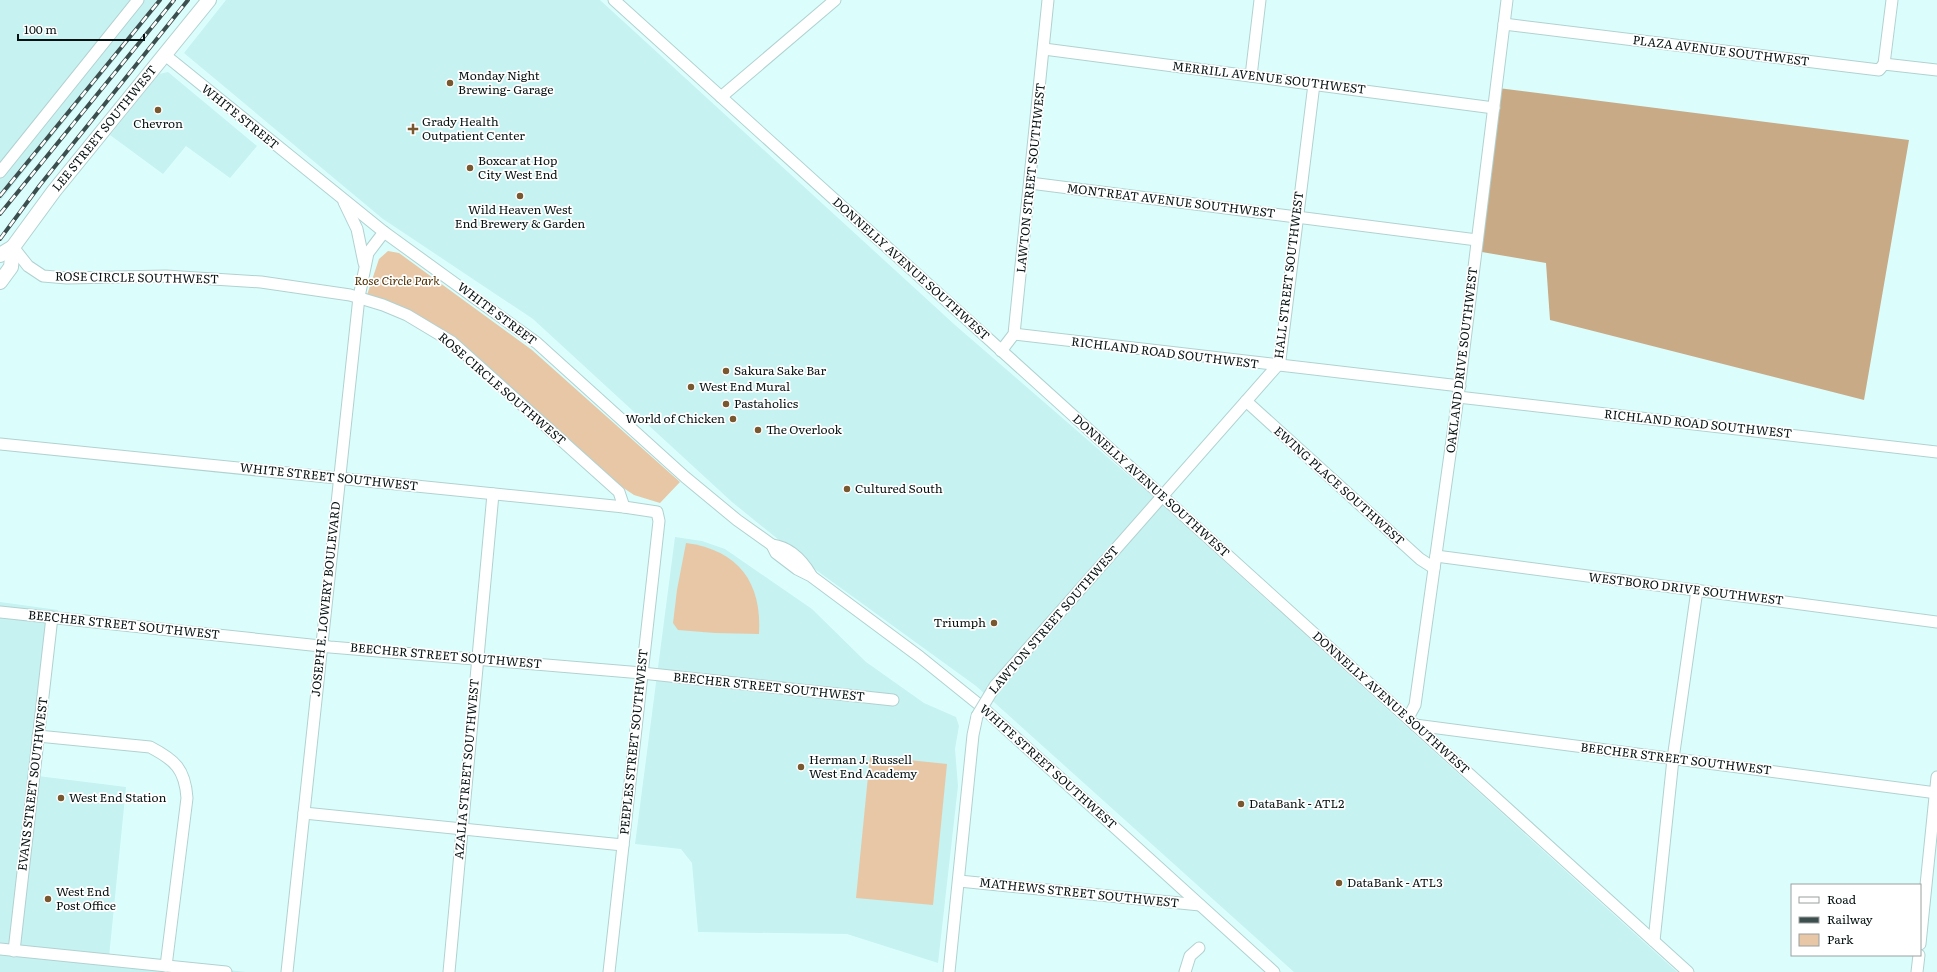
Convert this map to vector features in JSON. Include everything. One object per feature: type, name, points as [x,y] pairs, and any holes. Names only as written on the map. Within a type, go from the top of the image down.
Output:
[{"type":"main road","name":"LEE STREET SOUTHWEST","points":[[0,255],[13,247],[54,191],[209,0]]},
{"type":"main road","points":[[0,282],[11,266],[13,247]]},
{"type":"street","points":[[0,172],[138,0]]},
{"type":"street","name":"DONNELLY AVENUE SOUTHWEST","points":[[614,0],[1688,972]]},
{"type":"street","points":[[721,97],[835,0]]},
{"type":"street","name":"LAWTON STREET SOUTHWEST","points":[[1014,334],[1048,0]]},
{"type":"street","points":[[1251,76],[1260,0]]},
{"type":"street","name":"OAKLAND DRIVE SOUTHWEST","points":[[1412,722],[1459,392],[1506,0]]},
{"type":"street","points":[[1884,64],[1892,0]]},
{"type":"street","name":"PLAZA AVENUE SOUTHWEST","points":[[1504,24],[1879,70],[1884,64],[1937,70]]},
{"type":"street","name":"MERRILL AVENUE SOUTHWEST","points":[[1044,49],[1494,108]]},
{"type":"street","name":"WHITE STREET","points":[[165,55],[384,232],[537,343],[685,477],[725,510]]},
{"type":"street","name":"HALL STREET SOUTHWEST","points":[[1162,496],[1277,366],[1280,360],[1314,84]]},
{"type":"street","name":"MONTREAT AVENUE SOUTHWEST","points":[[1030,183],[1478,240]]},
{"type":"street","points":[[341,198],[357,229],[365,266]]},
{"type":"street","name":"JOSEPH E. LOWERY BOULEVARD","points":[[287,972],[359,297],[368,253],[384,232]]},
{"type":"street","name":"ROSE CIRCLE SOUTHWEST","points":[[13,247],[28,266],[43,276],[67,278],[166,276],[261,282],[359,297],[407,315],[452,342],[619,492],[624,507]]},
{"type":"street","points":[[1001,351],[1014,334]]},
{"type":"street","name":"RICHLAND ROAD SOUTHWEST","points":[[1014,334],[1277,366],[1459,392],[1937,452]]},
{"type":"street","name":"EWING PLACE SOUTHWEST","points":[[1246,401],[1414,554],[1434,568]]},
{"type":"street","name":"WHITE STREET SOUTHWEST","points":[[0,444],[624,507],[657,512]]},
{"type":"street","name":"AZALIA STREET SOUTHWEST","points":[[449,972],[493,494]]},
{"type":"street","name":"LAWTON STREET SOUTHWEST","points":[[949,972],[972,735],[977,716],[995,686],[1162,496]]},
{"type":"street","name":"WHITE STREET SOUTHWEST","points":[[725,510],[772,545],[782,546],[803,562],[811,576],[920,657],[982,707],[1274,972]]},
{"type":"street","name":"PEEPLES STREET SOUTHWEST","points":[[609,972],[659,521],[657,512]]},
{"type":"street","name":"WESTBORO DRIVE SOUTHWEST","points":[[1436,556],[1937,622]]},
{"type":"street","points":[[1654,941],[1673,759],[1696,590]]},
{"type":"street","name":"BEECHER STREET SOUTHWEST","points":[[0,612],[322,646],[642,673],[893,700]]},
{"type":"street","name":"EVANS STREET SOUTHWEST","points":[[14,951],[52,617]]},
{"type":"street","name":"BEECHER STREET SOUTHWEST","points":[[1412,722],[1673,759],[1936,793]]},
{"type":"street","points":[[38,736],[150,747],[167,756],[180,771],[186,784],[187,798],[166,966]]},
{"type":"street","points":[[1921,935],[1937,777]]},
{"type":"street","points":[[304,813],[623,845]]},
{"type":"street","name":"MATHEWS STREET SOUTHWEST","points":[[958,881],[1200,905]]},
{"type":"street","points":[[1185,972],[1190,956],[1199,948]]},
{"type":"street","points":[[0,949],[226,972]]},
{"type":"street","points":[[1917,972],[1919,956]]},
{"type":"shaded area","points":[[0,0],[163,0],[0,201]]},
{"type":"shaded area","points":[[226,0],[600,0],[955,325],[1150,494],[1677,972],[1294,972],[976,686],[816,570],[732,502],[533,319],[383,219],[184,53]]},
{"type":"shaded area","points":[[168,72],[257,146],[230,178],[186,146],[163,174],[110,135],[159,74]]},
{"type":"shaded area","points":[[1498,88],[1909,140],[1864,400],[1550,320],[1546,263],[1476,251]]},
{"type":"shaded area","name":"Herman J. Russell West End Academy","points":[[675,537],[702,541],[725,549],[812,609],[866,662],[924,703],[956,717],[959,726],[955,749],[958,786],[938,963],[847,934],[698,932],[692,863],[681,849],[635,844]]},
{"type":"shaded area","points":[[0,602],[58,610],[38,776],[126,787],[109,957],[246,972],[0,972]]},
{"type":"green space","name":"Rose Circle Park","points":[[388,251],[399,253],[532,350],[680,482],[660,503],[634,495],[622,487],[466,347],[440,328],[413,313],[367,295],[379,259]]},
{"type":"green space","points":[[686,543],[704,547],[720,553],[733,561],[744,572],[756,599],[759,616],[759,634],[678,630],[673,623],[677,590]]},
{"type":"green space","points":[[870,756],[947,764],[933,905],[856,898]]},
{"type":"railway","points":[[0,196],[160,0]]},
{"type":"railway","points":[[0,214],[174,0]]},
{"type":"railway","points":[[0,239],[40,185],[188,0]]},
{"type":"place","name":"Monday Night Brewing- Garage","points":[[450,83]]},
{"type":"place","name":"Chevron","points":[[158,110]]},
{"type":"place","name":"Grady Health Outpatient Center","points":[[413,129]]},
{"type":"place","name":"Boxcar at Hop City West End","points":[[470,168]]},
{"type":"place","name":"Wild Heaven West End Brewery & Garden","points":[[520,196]]},
{"type":"place","name":"Sakura Sake Bar","points":[[726,371]]},
{"type":"place","name":"West End Mural","points":[[691,387]]},
{"type":"place","name":"Pastaholics","points":[[726,404]]},
{"type":"place","name":"World of Chicken","points":[[733,419]]},
{"type":"place","name":"The Overlook","points":[[758,430]]},
{"type":"place","name":"Cultured South","points":[[847,489]]},
{"type":"place","name":"Triumph","points":[[994,623]]},
{"type":"place","name":"Herman J. Russell West End Academy","points":[[801,767]]},
{"type":"place","name":"West End Station","points":[[61,798]]},
{"type":"place","name":"DataBank - ATL2","points":[[1241,804]]},
{"type":"place","name":"DataBank - ATL3","points":[[1339,883]]},
{"type":"place","name":"West End Post Office","points":[[48,899]]}]
